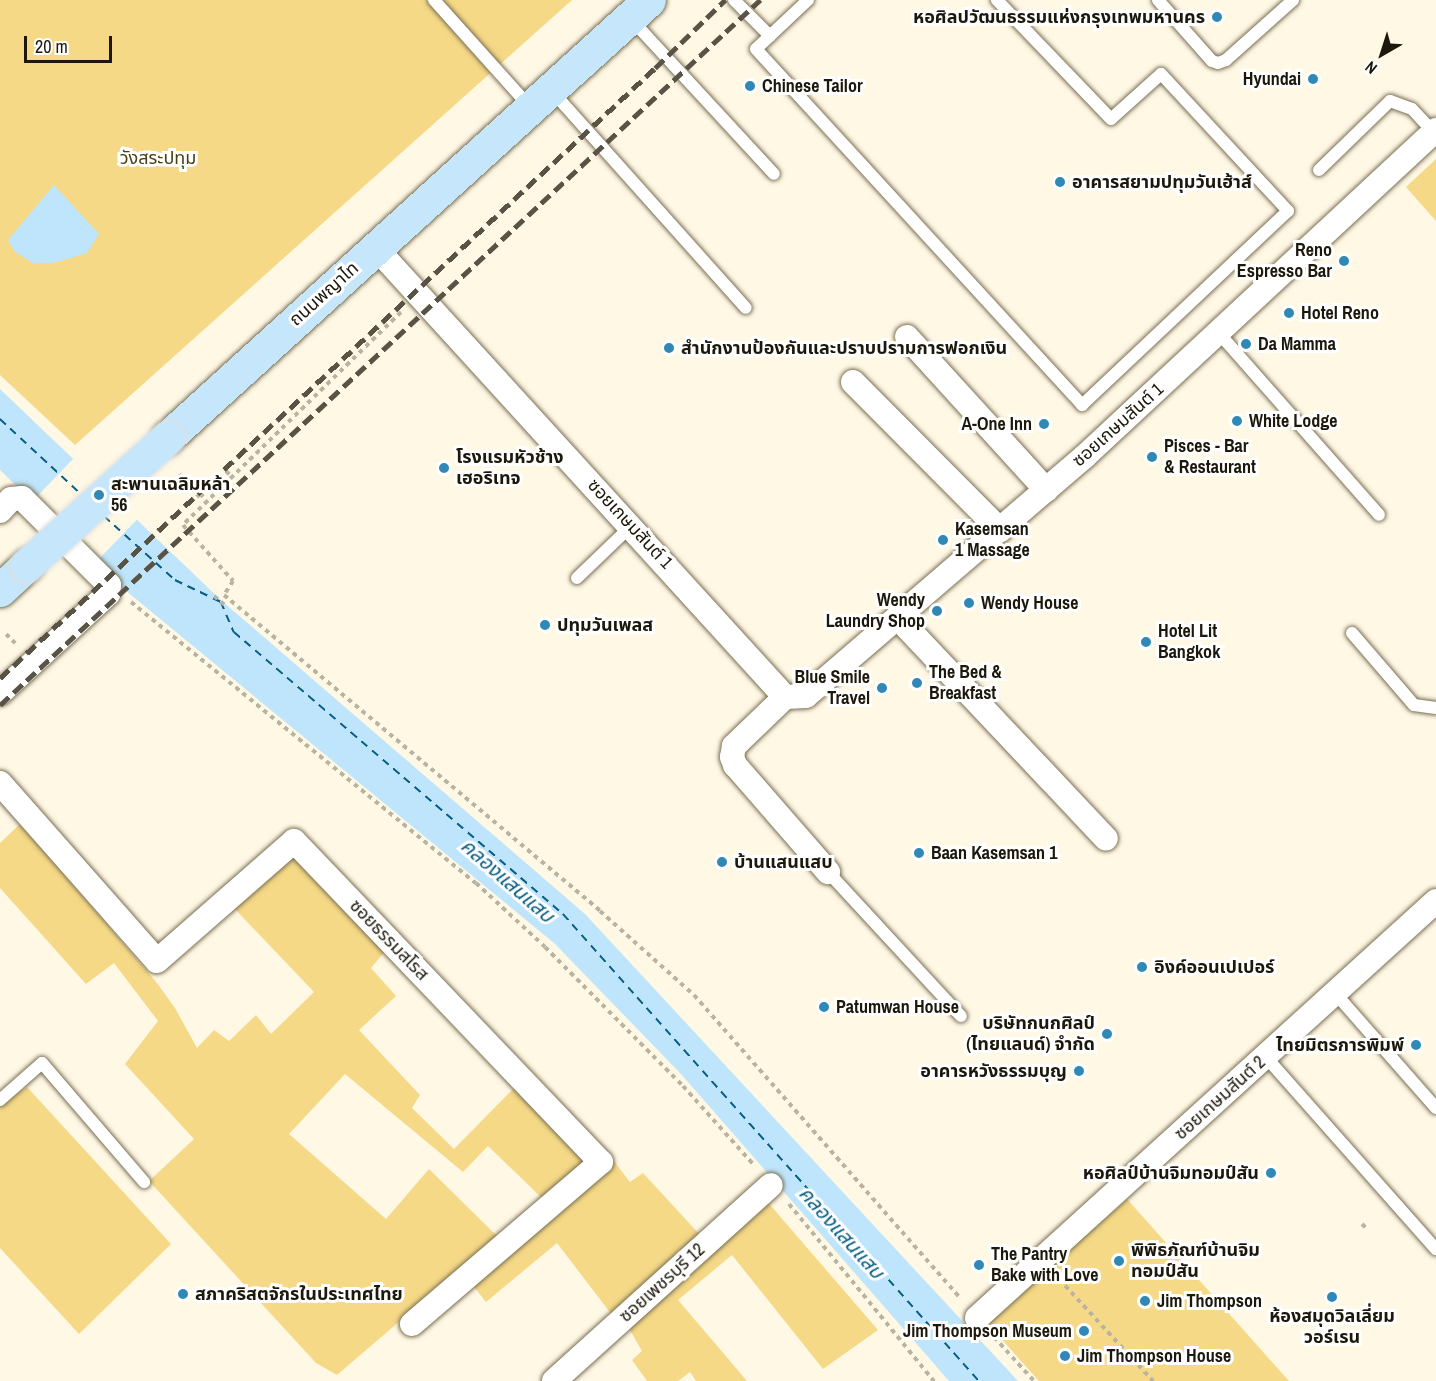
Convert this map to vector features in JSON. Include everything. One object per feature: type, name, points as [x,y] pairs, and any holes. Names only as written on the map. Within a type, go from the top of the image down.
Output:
[{"type":"main road","name":"ถนนพญาไท","points":[[0,590],[639,9]]},
{"type":"street","name":"ซอยเกษมสันต์ 1","points":[[375,247],[785,697],[806,696],[1046,490],[1155,392],[1217,331],[1435,131]]},
{"type":"street","points":[[907,337],[1046,490]]},
{"type":"street","points":[[853,382],[1000,530]]},
{"type":"street","points":[[0,511],[10,499],[22,498],[109,585],[108,594],[0,693]]},
{"type":"street","points":[[898,618],[1106,839]]},
{"type":"street","points":[[785,697],[734,746],[732,757],[735,765],[828,872]]},
{"type":"street","name":"ซอยธรรมสโรส","points":[[0,783],[157,961],[294,841],[601,1162],[412,1324]]},
{"type":"street","name":"ซอยเกษมสันต์ 2","points":[[977,1318],[1436,901]]},
{"type":"street","name":"ซอยเพชรบุรี 12","points":[[554,1381],[771,1185]]},
{"type":"lane","points":[[434,0],[540,98],[746,308]]},
{"type":"lane","points":[[734,0],[770,36]]},
{"type":"lane","points":[[807,0],[756,49],[1082,405],[1288,211],[1161,74],[1111,119],[997,0]]},
{"type":"lane","points":[[1158,0],[1212,61],[1218,63],[1226,60],[1293,0]]},
{"type":"lane","points":[[639,9],[774,174]]},
{"type":"lane","points":[[1318,170],[1390,101],[1412,109],[1435,131]]},
{"type":"lane","points":[[1217,331],[1379,515]]},
{"type":"lane","points":[[577,578],[631,526]]},
{"type":"lane","points":[[1352,633],[1414,705],[1436,708]]},
{"type":"lane","points":[[828,872],[961,1016]]},
{"type":"lane","points":[[1335,993],[1436,1108]]},
{"type":"lane","points":[[1265,1056],[1436,1249]]},
{"type":"lane","points":[[0,1100],[42,1063],[144,1182]]},
{"type":"path","points":[[221,602],[233,581],[183,525],[419,295]]},
{"type":"path","points":[[179,474],[200,497],[226,471],[232,477]]},
{"type":"path","points":[[108,594],[136,604],[476,883],[545,947],[683,1086],[860,1288],[934,1381]]},
{"type":"path","points":[[224,595],[600,911],[694,995],[1034,1381]]},
{"type":"path","points":[[214,597],[226,606]]},
{"type":"path","points":[[1362,1224],[1368,1230]]},
{"type":"path","points":[[1040,1259],[1154,1381]]},
{"type":"green space","name":"วังสระปทุม","points":[[0,0],[572,0],[75,445],[0,375]]},
{"type":"green space","points":[[1436,159],[1436,221],[1406,187]]},
{"type":"green space","points":[[21,823],[157,983],[175,1008],[197,1048],[214,1030],[229,1041],[256,1015],[271,1034],[314,992],[232,906],[293,849],[386,950],[371,968],[396,996],[359,1030],[420,1095],[412,1108],[454,1149],[517,1085],[591,1161],[544,1200],[488,1146],[463,1172],[345,1074],[289,1134],[386,1219],[429,1169],[498,1237],[337,1375],[316,1363],[149,1181],[194,1139],[125,1064],[158,1021],[114,963],[86,984],[0,888],[0,843]]},
{"type":"green space","points":[[27,1087],[171,1244],[79,1334],[0,1248],[0,1105]]},
{"type":"green space","points":[[613,1160],[630,1182],[643,1173],[701,1236],[612,1315],[557,1243],[486,1302],[471,1283]]},
{"type":"green space","points":[[765,1199],[878,1330],[823,1369],[732,1255],[678,1300],[747,1381],[696,1381],[690,1372],[678,1381],[647,1381],[632,1360],[642,1351],[627,1325]]},
{"type":"green space","name":"พิพิธภัณฑ์บ้านจิม ทอมป์สัน","points":[[1127,1199],[1289,1381],[1039,1381],[986,1322]]},
{"type":"water","points":[[54,185],[99,234],[87,253],[54,263],[33,263],[15,252],[8,240]]},
{"type":"water","name":"คลองแสนแสบ","points":[[0,389],[222,601],[585,914],[1018,1381],[949,1381],[681,1074],[554,943],[114,581],[0,470]]},
{"type":"pier","points":[[75,457],[138,518],[93,565],[30,504]]},
{"type":"ferry route","points":[[0,419],[81,494]]},
{"type":"ferry route","points":[[104,516],[175,580],[221,602],[234,632],[563,914],[979,1381]]},
{"type":"railway","points":[[0,678],[655,68],[725,0]]},
{"type":"railway","points":[[0,705],[760,0]]},
{"type":"place","name":"หอศิลปวัฒนธรรมแห่งกรุงเทพมหานคร","points":[[1217,17]]},
{"type":"place","name":"Hyundai","points":[[1313,79]]},
{"type":"place","name":"Chinese Tailor","points":[[750,86]]},
{"type":"place","name":"อาคารสยามปทุมวันเฮ้าส์","points":[[1060,182]]},
{"type":"place","name":"Reno Espresso Bar","points":[[1344,261]]},
{"type":"place","name":"Hotel Reno","points":[[1289,313]]},
{"type":"place","name":"Da Mamma","points":[[1246,344]]},
{"type":"place","name":"สำนักงานป้องกันและปราบปรามการฟอกเงิน","points":[[669,348]]},
{"type":"place","name":"White Lodge","points":[[1237,421]]},
{"type":"place","name":"A-One Inn","points":[[1044,424]]},
{"type":"place","name":"Pisces - Bar & Restaurant","points":[[1152,457]]},
{"type":"place","name":"โรงแรมหัวช้าง เฮอริเทจ","points":[[444,468]]},
{"type":"place","name":"สะพานเฉลิมหล้า 56","points":[[99,495]]},
{"type":"place","name":"Kasemsan 1 Massage","points":[[943,540]]},
{"type":"place","name":"Wendy House","points":[[969,603]]},
{"type":"place","name":"Wendy Laundry Shop","points":[[937,611]]},
{"type":"place","name":"ปทุมวันเพลส","points":[[545,625]]},
{"type":"place","name":"Hotel Lit Bangkok","points":[[1146,642]]},
{"type":"place","name":"The Bed & Breakfast","points":[[917,683]]},
{"type":"place","name":"Blue Smile Travel","points":[[882,688]]},
{"type":"place","name":"Baan Kasemsan 1","points":[[919,853]]},
{"type":"place","name":"บ้านแสนแสบ","points":[[722,862]]},
{"type":"place","name":"อิงค์ออนเปเปอร์","points":[[1142,967]]},
{"type":"place","name":"Patumwan House","points":[[824,1007]]},
{"type":"place","name":"บริษัทกนกศิลป์ (ไทยแลนด์) จำกัด","points":[[1107,1034]]},
{"type":"place","name":"ไทยมิตรการพิมพ์","points":[[1416,1045]]},
{"type":"place","name":"อาคารหวังธรรมบุญ","points":[[1079,1071]]},
{"type":"place","name":"หอศิลป์บ้านจิมทอมป์สัน","points":[[1271,1173]]},
{"type":"place","name":"พิพิธภัณฑ์บ้านจิม ทอมป์สัน","points":[[1119,1261]]},
{"type":"place","name":"The Pantry Bake with Love","points":[[979,1265]]},
{"type":"place","name":"สภาคริสตจักรในประเทศไทย","points":[[183,1294]]},
{"type":"place","name":"ห้องสมุดวิลเลี่ยม วอร์เรน","points":[[1332,1297]]},
{"type":"place","name":"Jim Thompson","points":[[1145,1301]]},
{"type":"place","name":"Jim Thompson Museum","points":[[1084,1331]]},
{"type":"place","name":"Jim Thompson House","points":[[1065,1356]]}]
